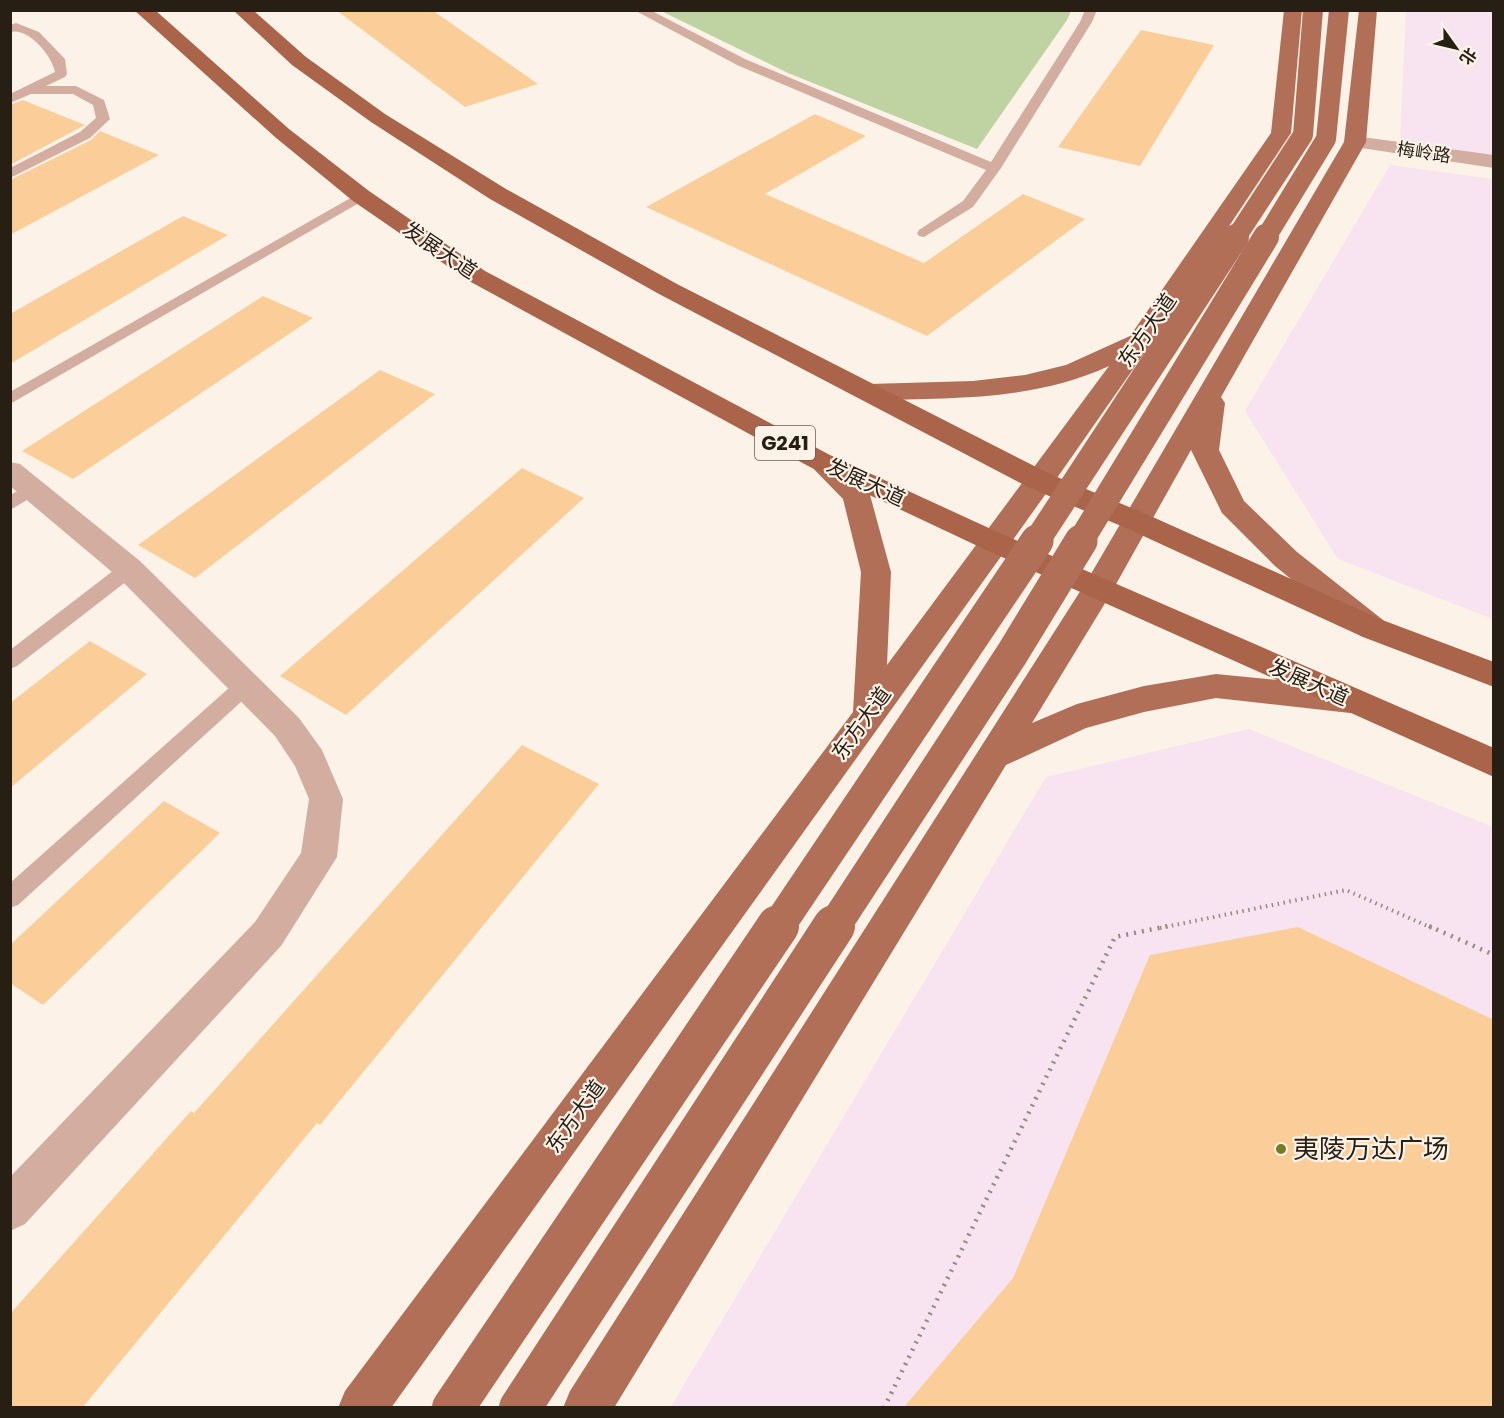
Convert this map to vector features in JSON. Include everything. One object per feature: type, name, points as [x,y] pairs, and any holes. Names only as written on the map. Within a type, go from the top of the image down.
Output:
[{"type":"highway","name":"发展大道","points":[[143,10],[282,133],[361,196],[477,276],[820,461],[994,542],[1494,763]]},
{"type":"highway","points":[[242,10],[299,61],[360,105],[498,194],[668,289],[1040,481],[1136,521],[1374,629],[1494,675]]},
{"type":"main road","name":"东方大道","points":[[362,1407],[1040,481],[1139,342],[1281,133],[1293,10]]},
{"type":"main road","points":[[453,1407],[1093,458],[1303,135],[1313,10]]},
{"type":"main road","points":[[520,1407],[1012,654],[1326,139],[1339,10]]},
{"type":"main road","points":[[587,1407],[1099,587],[1355,142],[1368,10]]},
{"type":"main road","points":[[869,392],[970,388],[1022,383],[1075,371],[1139,342]]},
{"type":"main road","points":[[1215,385],[1205,450],[1232,506],[1286,559],[1374,629]]},
{"type":"main road","points":[[820,461],[856,495],[876,572],[868,713]]},
{"type":"main road","points":[[992,756],[1077,717],[1143,699],[1216,686],[1350,700]]},
{"type":"street","name":"梅岭路","points":[[1355,142],[1494,162]]},
{"type":"street","points":[[10,1209],[268,934],[319,857],[326,799],[310,760],[287,727],[246,685],[129,569],[18,488]]},
{"type":"lane","points":[[640,10],[741,62],[994,168]]},
{"type":"lane","points":[[924,232],[968,204],[994,168],[1086,22],[1090,10]]},
{"type":"lane","points":[[10,29],[16,27],[35,35],[59,59],[61,74],[10,99]]},
{"type":"lane","points":[[10,174],[85,135],[103,119],[99,103],[76,90],[30,90]]},
{"type":"lane","points":[[10,399],[361,196]]},
{"type":"lane","points":[[10,661],[129,569]]},
{"type":"lane","points":[[10,898],[246,685]]},
{"type":"path","points":[[885,1407],[1115,936],[1346,890],[1494,955]]},
{"type":"shaded area","points":[[1406,11],[1493,11],[1493,155],[1400,142]]},
{"type":"shaded area","points":[[1390,165],[1493,179],[1493,619],[1338,559],[1245,411]]},
{"type":"shaded area","name":"夷陵万达广场","points":[[1249,729],[1493,827],[1493,1407],[670,1408],[1046,777]]},
{"type":"green space","points":[[661,11],[1071,11],[977,149],[788,73]]},
{"type":"building","points":[[336,10],[432,10],[538,84],[465,107]]},
{"type":"building","points":[[1141,30],[1214,45],[1140,166],[1058,147]]},
{"type":"building","points":[[23,100],[85,125],[10,165],[10,105]]},
{"type":"building","points":[[815,114],[866,136],[765,194],[924,263],[1023,194],[1085,219],[927,336],[646,207]]},
{"type":"building","points":[[100,131],[159,155],[10,235],[10,180],[91,140]]},
{"type":"building","points":[[183,216],[228,235],[10,364],[10,314]]},
{"type":"building","points":[[263,296],[313,318],[73,479],[22,451]]},
{"type":"building","points":[[380,370],[435,394],[195,578],[138,545]]},
{"type":"building","points":[[522,468],[584,498],[346,715],[280,676]]},
{"type":"building","points":[[90,641],[147,674],[10,788],[10,703]]},
{"type":"building","points":[[522,745],[599,784],[320,1125],[317,1123],[83,1407],[10,1407],[10,1314],[191,1111],[194,1113]]},
{"type":"building","points":[[164,801],[220,833],[43,1005],[10,983],[10,945]]},
{"type":"building","name":"夷陵万达广场","points":[[1298,927],[1494,1020],[1494,1407],[904,1407],[1013,1278],[1150,955]]},
{"type":"place","name":"夷陵万达广场","points":[[1281,1149]]}]
